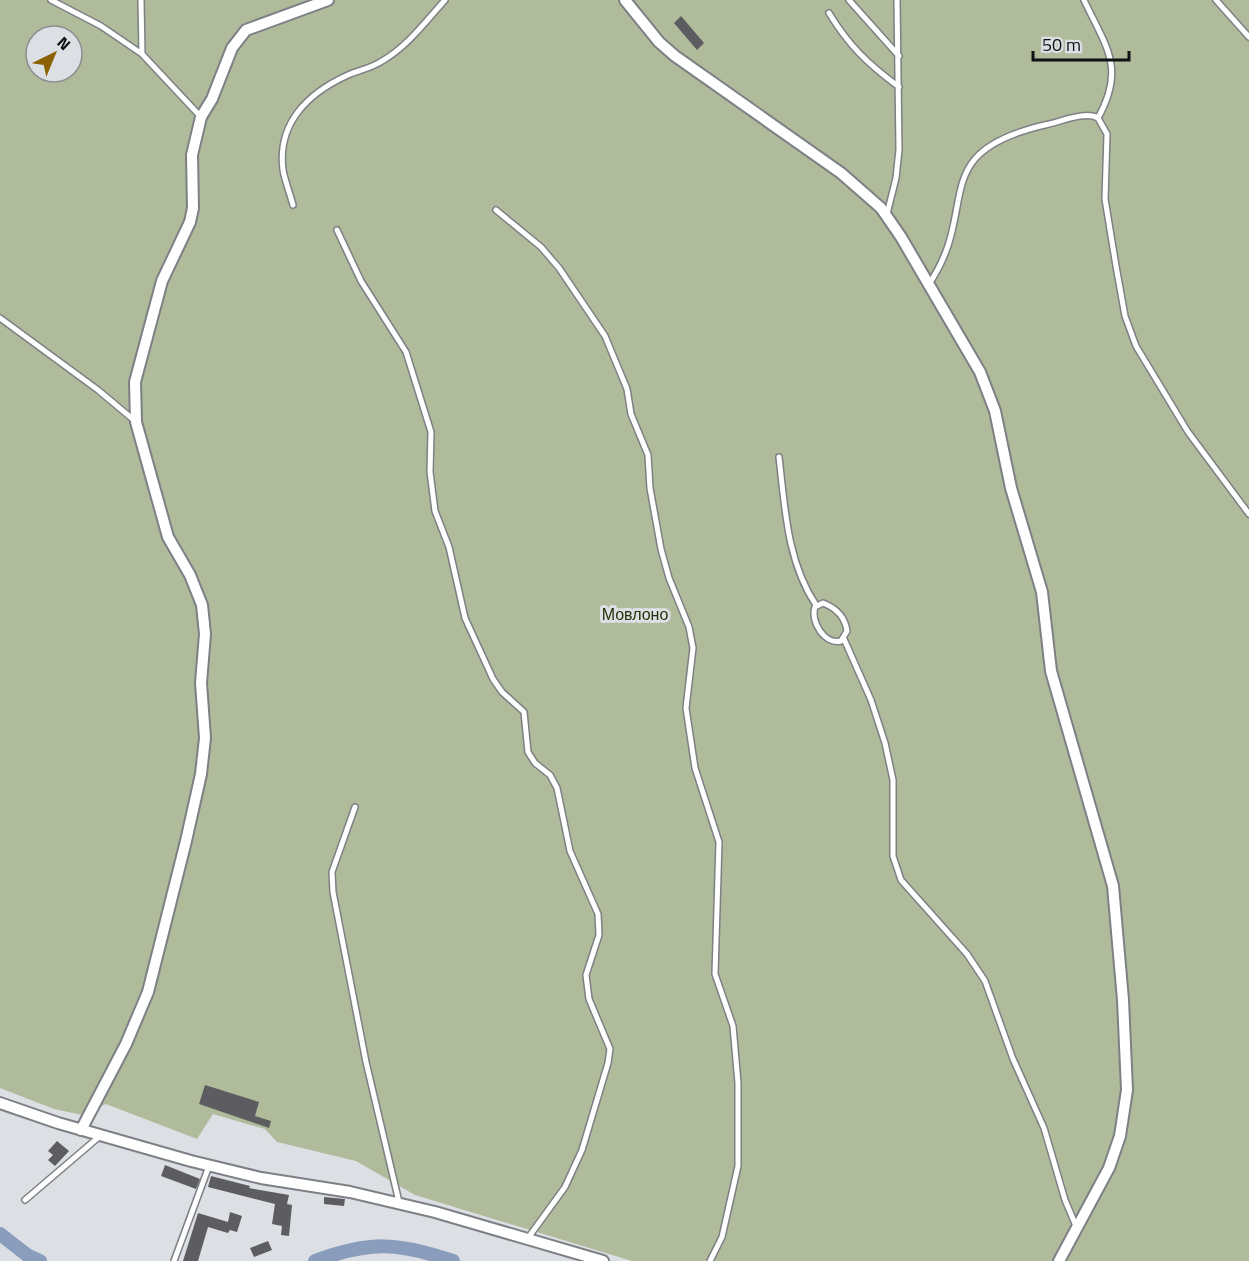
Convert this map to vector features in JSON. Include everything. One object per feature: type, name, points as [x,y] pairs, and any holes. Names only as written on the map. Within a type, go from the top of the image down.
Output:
[{"type":"street","points":[[81,1130],[126,1044],[148,992],[186,841],[201,774],[205,738],[201,683],[205,634],[202,605],[190,575],[168,537],[136,422],[135,382],[162,281],[190,222],[192,155],[201,117],[239,36],[246,30],[328,0]]},
{"type":"street","points":[[625,0],[659,42],[675,56],[842,173],[867,194],[886,216],[980,372],[995,411],[1011,488],[1042,592],[1051,671],[1113,886],[1124,1000],[1127,1090],[1120,1136],[1109,1168],[1059,1261]]},
{"type":"street","points":[[0,1103],[81,1130],[209,1166],[399,1203],[603,1261]]},
{"type":"lane","points":[[51,0],[101,26],[142,54],[201,117]]},
{"type":"lane","points":[[141,0],[142,54]]},
{"type":"lane","points":[[293,205],[283,170],[284,137],[294,115],[315,94],[347,75],[382,62],[403,46],[445,0]]},
{"type":"lane","points":[[849,0],[899,56]]},
{"type":"lane","points":[[886,216],[896,178],[899,87],[897,0]]},
{"type":"lane","points":[[1084,0],[1112,63],[1113,86],[1098,118]]},
{"type":"lane","points":[[1216,0],[1249,38]]},
{"type":"lane","points":[[829,13],[848,43],[873,68],[899,87]]},
{"type":"lane","points":[[928,286],[945,255],[961,182],[978,154],[986,147],[1020,131],[1087,116],[1098,118]]},
{"type":"lane","points":[[1098,118],[1107,134],[1106,199],[1125,316],[1132,336],[1188,432],[1249,514]]},
{"type":"lane","points":[[496,210],[541,247],[559,268],[605,336],[627,389],[632,414],[648,455],[650,488],[661,549],[669,578],[689,627],[693,648],[686,708],[695,768],[719,842],[715,974],[733,1026],[738,1083],[738,1167],[722,1237],[710,1261]]},
{"type":"lane","points":[[337,230],[361,281],[406,352],[431,432],[430,472],[435,511],[449,547],[465,618],[493,679],[502,692],[524,712],[528,752],[535,763],[550,775],[557,788],[570,851],[598,914],[599,934],[586,975],[589,999],[609,1049],[608,1063],[582,1150],[566,1187],[528,1238]]},
{"type":"lane","points":[[0,318],[98,390],[136,422]]},
{"type":"lane","points":[[779,457],[789,538],[800,578],[816,605],[813,616],[822,632],[833,642],[844,639]]},
{"type":"lane","points":[[816,605],[823,603],[843,618],[847,631],[844,639],[872,700],[893,780],[893,856],[901,880],[967,954],[985,981],[1013,1059],[1044,1128],[1065,1200],[1076,1226]]},
{"type":"lane","points":[[355,807],[332,872],[334,901],[366,1062],[399,1203]]},
{"type":"lane","points":[[25,1200],[101,1135]]},
{"type":"lane","points":[[174,1261],[209,1166]]},
{"type":"green space","name":"Мовлоно","points":[[0,0],[1249,0],[1249,1261],[632,1261],[415,1195],[356,1161],[277,1142],[265,1129],[213,1114],[197,1139],[106,1104],[82,1115],[54,1109],[0,1088]]},
{"type":"building","points":[[681,16],[704,43],[697,50],[674,23]]},
{"type":"building","points":[[205,1085],[259,1102],[255,1116],[271,1121],[269,1128],[199,1104]]},
{"type":"building","points":[[57,1141],[69,1151],[55,1166],[48,1160],[53,1155],[48,1151]]},
{"type":"building","points":[[165,1165],[200,1179],[196,1189],[161,1176]]},
{"type":"building","points":[[211,1176],[250,1186],[249,1188],[289,1195],[287,1204],[292,1205],[289,1236],[281,1235],[282,1226],[272,1224],[275,1204],[208,1187]]},
{"type":"building","points":[[324,1197],[345,1199],[344,1206],[324,1204]]},
{"type":"building","points":[[230,1212],[242,1216],[237,1232],[230,1230],[228,1233],[208,1227],[198,1261],[183,1261],[198,1213],[228,1222]]},
{"type":"building","points":[[268,1241],[272,1250],[254,1257],[250,1248]]},
{"type":"waterway","points":[[0,1234],[27,1255],[40,1261]]},
{"type":"waterway","points":[[315,1261],[352,1250],[384,1246],[416,1250],[453,1261]]}]
